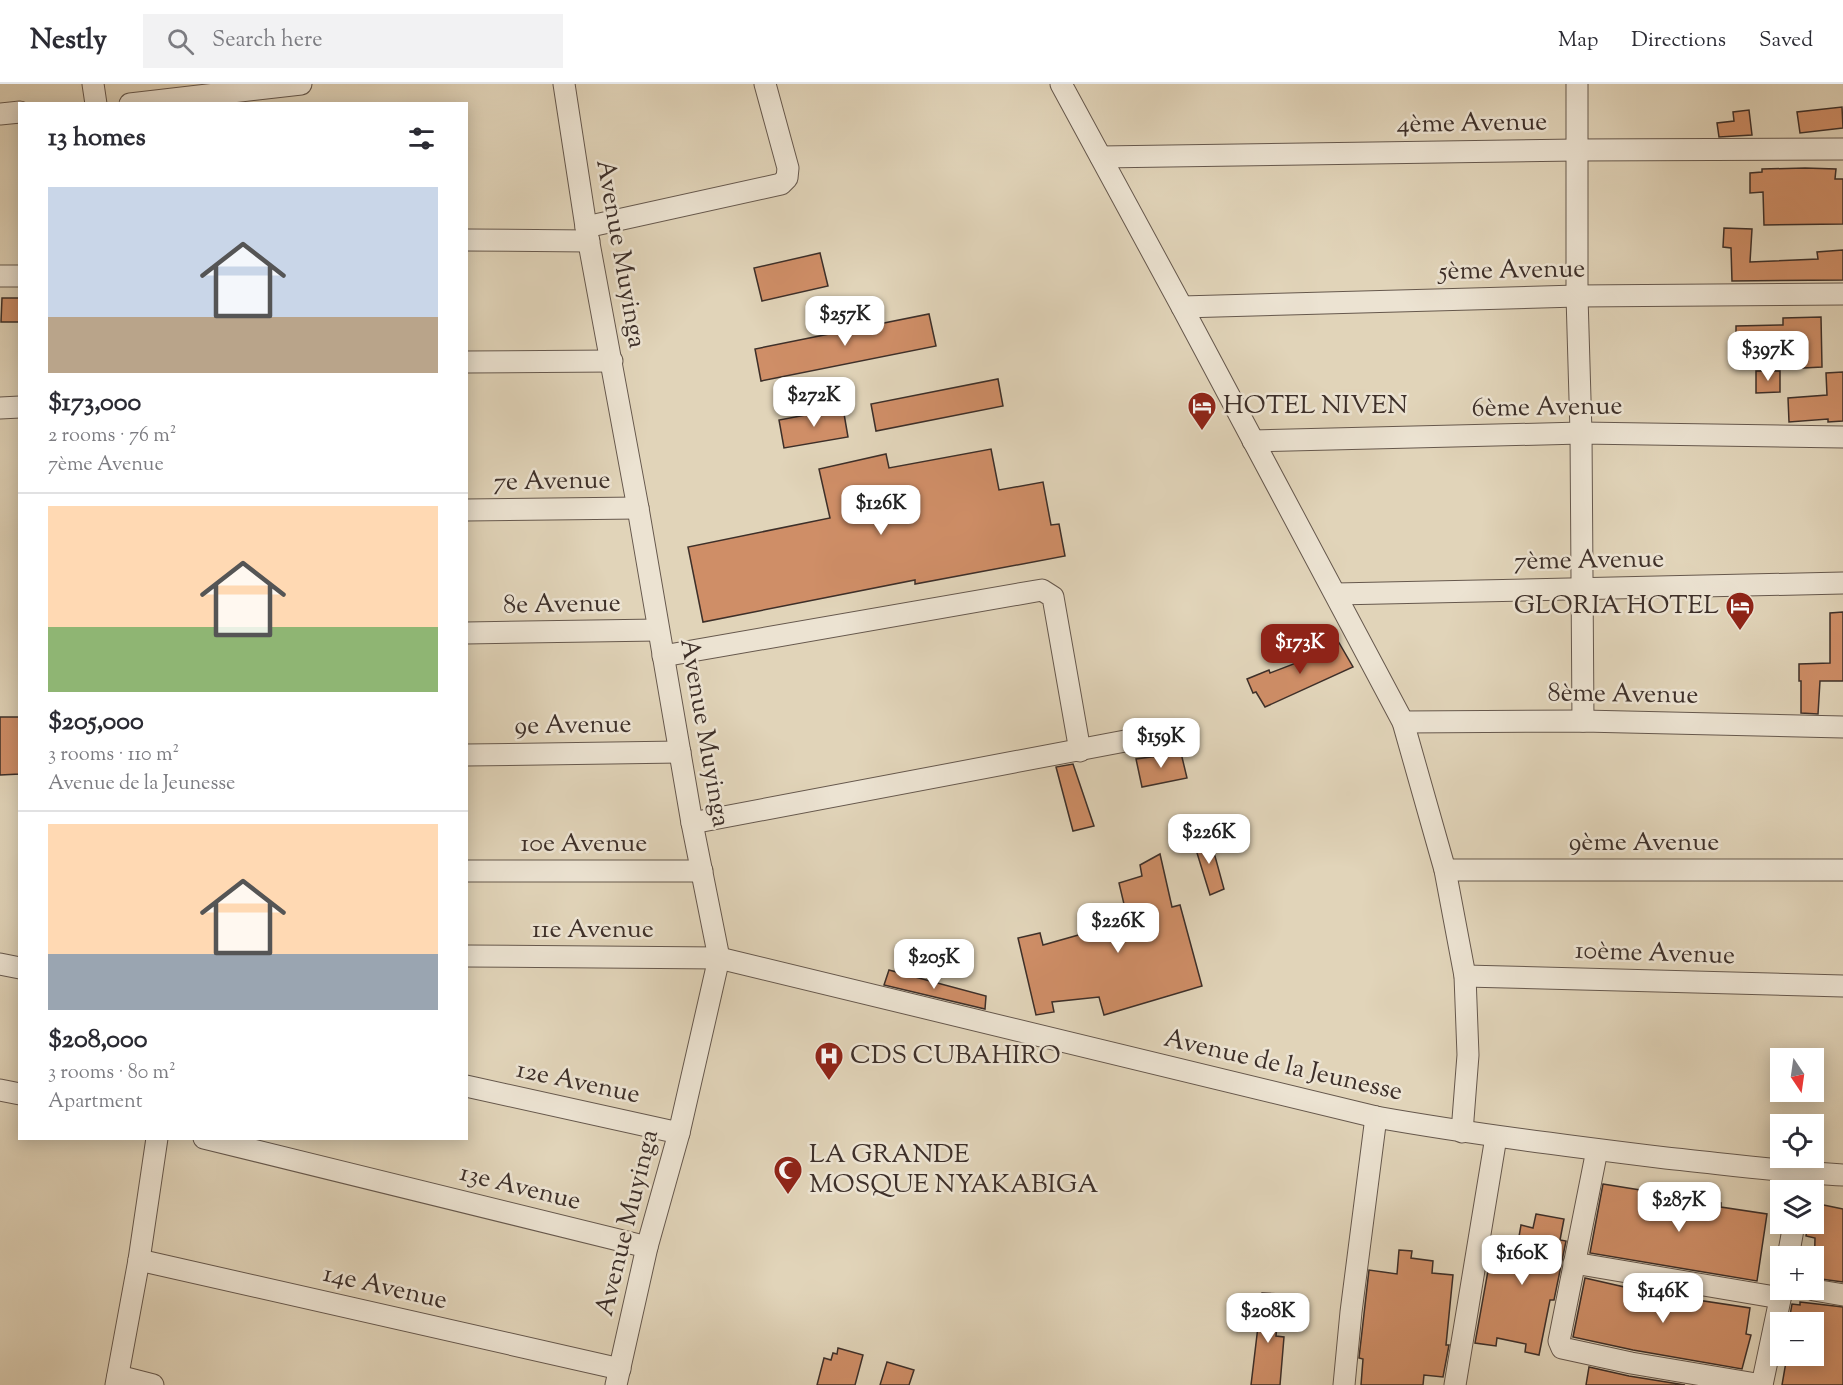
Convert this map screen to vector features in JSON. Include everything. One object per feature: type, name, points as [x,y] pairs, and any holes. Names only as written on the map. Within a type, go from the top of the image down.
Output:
[{"type":"street","points":[[93,84],[96,102]]},
{"type":"street","points":[[147,102],[301,84]]},
{"type":"street","name":"Avenue Muyinga","points":[[564,84],[587,234],[612,361],[692,823],[719,958],[679,1132],[647,1247],[618,1377]]},
{"type":"street","points":[[468,240],[587,234],[781,184],[787,177],[788,168],[765,84]]},
{"type":"street","points":[[1061,84],[1403,722],[1445,870],[1466,976],[1468,1055],[1462,1132]]},
{"type":"street","points":[[1577,84],[1577,296],[1581,433],[1583,721]]},
{"type":"street","points":[[0,114],[18,112]]},
{"type":"street","name":"4ème Avenue","points":[[1101,156],[1843,149]]},
{"type":"street","points":[[0,276],[18,276]]},
{"type":"street","name":"5ème Avenue","points":[[1182,307],[1577,296],[1843,294]]},
{"type":"street","points":[[468,362],[612,361]]},
{"type":"street","points":[[0,408],[18,408]]},
{"type":"street","name":"6ème Avenue","points":[[1253,441],[1581,433],[1843,437]]},
{"type":"street","name":"7e Avenue","points":[[468,510],[638,508]]},
{"type":"street","name":"7ème Avenue","points":[[1336,594],[1843,583]]},
{"type":"street","points":[[663,656],[1042,590],[1053,597],[1080,751]]},
{"type":"street","name":"8e Avenue","points":[[468,633],[658,630]]},
{"type":"street","name":"8ème Avenue","points":[[1403,722],[1583,721],[1843,727]]},
{"type":"street","points":[[692,823],[1162,734]]},
{"type":"street","name":"9e Avenue","points":[[468,756],[680,752]]},
{"type":"street","name":"9ème Avenue","points":[[1445,870],[1843,870]]},
{"type":"street","name":"10e Avenue","points":[[468,871],[702,871]]},
{"type":"street","name":"11e Avenue","points":[[468,956],[719,958]]},
{"type":"street","name":"Avenue de la Jeunesse","points":[[719,958],[1376,1117],[1462,1132],[1597,1150],[1788,1180]]},
{"type":"street","points":[[0,964],[18,968]]},
{"type":"street","name":"10ème Avenue","points":[[1466,976],[1843,986]]},
{"type":"street","name":"12e Avenue","points":[[468,1086],[679,1132]]},
{"type":"street","points":[[0,1090],[18,1094]]},
{"type":"street","points":[[1344,1385],[1376,1117]]},
{"type":"street","points":[[1455,1385],[1496,1137]]},
{"type":"street","points":[[153,1385],[117,1381],[139,1260],[157,1140]]},
{"type":"street","name":"13e Avenue","points":[[212,1140],[647,1247]]},
{"type":"street","points":[[1597,1150],[1560,1341],[1560,1345],[1565,1350],[1762,1385],[1780,1300]]},
{"type":"street","name":"Avenue de la Jeunesse","points":[[1813,1180],[1843,1175]]},
{"type":"street","name":"14e Avenue","points":[[139,1260],[618,1377]]},
{"type":"street","points":[[1574,1263],[1770,1292]]},
{"type":"street","points":[[1824,1292],[1843,1295]]},
{"type":"building","points":[[1842,107],[1843,128],[1800,133],[1797,112]]},
{"type":"building","points":[[1749,110],[1752,135],[1719,137],[1717,123],[1734,121],[1733,112]]},
{"type":"building","points":[[1762,169],[1836,169],[1835,179],[1843,179],[1843,224],[1764,225],[1763,192],[1750,193],[1750,173],[1762,172]]},
{"type":"building","points":[[1724,228],[1752,229],[1750,262],[1818,259],[1817,252],[1843,250],[1843,280],[1732,281],[1731,248],[1723,247]]},
{"type":"building","points":[[820,253],[828,286],[762,301],[754,268]]},
{"type":"building","points":[[2,298],[18,298],[18,322],[1,322]]},
{"type":"building","points":[[929,314],[936,346],[761,381],[755,349]]},
{"type":"building","points":[[1821,317],[1822,367],[1784,369],[1783,346],[1736,347],[1736,326],[1783,325],[1783,318]]},
{"type":"building","points":[[1756,371],[1780,371],[1780,392],[1756,393]]},
{"type":"building","points":[[1843,372],[1843,421],[1828,422],[1828,419],[1789,422],[1788,398],[1827,395],[1826,373]]},
{"type":"building","points":[[998,379],[1003,406],[876,431],[871,404]]},
{"type":"building","points":[[843,408],[848,437],[784,448],[779,420]]},
{"type":"building","points":[[991,449],[999,490],[1043,482],[1051,525],[1059,524],[1065,556],[915,584],[915,580],[703,622],[688,547],[830,518],[819,469],[886,454],[889,468]]},
{"type":"building","points":[[1843,612],[1843,681],[1820,681],[1818,714],[1801,713],[1799,664],[1830,663],[1830,613]]},
{"type":"building","points":[[1338,641],[1353,667],[1265,707],[1256,692],[1253,693],[1247,679],[1269,670],[1270,673],[1325,652],[1323,649]]},
{"type":"building","points":[[0,717],[18,717],[18,774],[0,775]]},
{"type":"building","points":[[1181,753],[1187,778],[1142,787],[1136,759]]},
{"type":"building","points":[[1073,764],[1094,826],[1073,831],[1056,767]]},
{"type":"building","points":[[1210,838],[1224,889],[1210,895],[1193,840]]},
{"type":"building","points":[[1160,854],[1172,907],[1180,905],[1202,986],[1104,1015],[1099,997],[1052,1002],[1054,1012],[1036,1015],[1018,938],[1040,933],[1043,945],[1128,921],[1119,883],[1142,876],[1140,865]]},
{"type":"building","points":[[889,970],[986,996],[985,1009],[884,985]]},
{"type":"building","points":[[1603,1184],[1721,1203],[1721,1207],[1767,1214],[1757,1281],[1590,1253]]},
{"type":"building","points":[[1824,1205],[1843,1209],[1843,1282],[1824,1279],[1824,1246],[1815,1246],[1815,1238],[1806,1236],[1806,1234],[1824,1234]]},
{"type":"building","points":[[1536,1214],[1564,1219],[1560,1240],[1566,1241],[1554,1300],[1550,1300],[1539,1355],[1525,1352],[1526,1344],[1497,1338],[1496,1346],[1475,1343],[1493,1243],[1517,1248],[1521,1225],[1533,1228]]},
{"type":"building","points":[[1399,1250],[1412,1251],[1411,1258],[1433,1261],[1432,1273],[1453,1275],[1446,1345],[1449,1345],[1443,1377],[1424,1375],[1423,1385],[1361,1385],[1363,1359],[1359,1358],[1369,1270],[1397,1274]]},
{"type":"building","points":[[1585,1278],[1629,1288],[1630,1285],[1651,1289],[1651,1293],[1750,1308],[1746,1334],[1751,1335],[1742,1369],[1573,1337]]},
{"type":"building","points":[[1262,1293],[1280,1294],[1276,1336],[1284,1337],[1280,1385],[1251,1385]]},
{"type":"building","points":[[1800,1302],[1843,1307],[1843,1385],[1782,1385],[1785,1366],[1824,1366],[1824,1312],[1791,1312],[1792,1304],[1800,1305]]},
{"type":"building","points":[[838,1348],[863,1355],[855,1385],[817,1385],[824,1358],[831,1360],[833,1353],[837,1354]]},
{"type":"building","points":[[887,1362],[914,1370],[909,1385],[880,1385]]},
{"type":"building","points":[[1589,1367],[1629,1376],[1685,1385],[1586,1385]]},
{"type":"place","name":"HOTEL NIVEN","points":[[1202,432]]},
{"type":"place","name":"GLORIA HOTEL","points":[[1740,632]]},
{"type":"place","name":"CDS CUBAHIRO","points":[[829,1082]]},
{"type":"place","name":"LA GRANDE MOSQUE NYAKABIGA","points":[[788,1196]]}]
